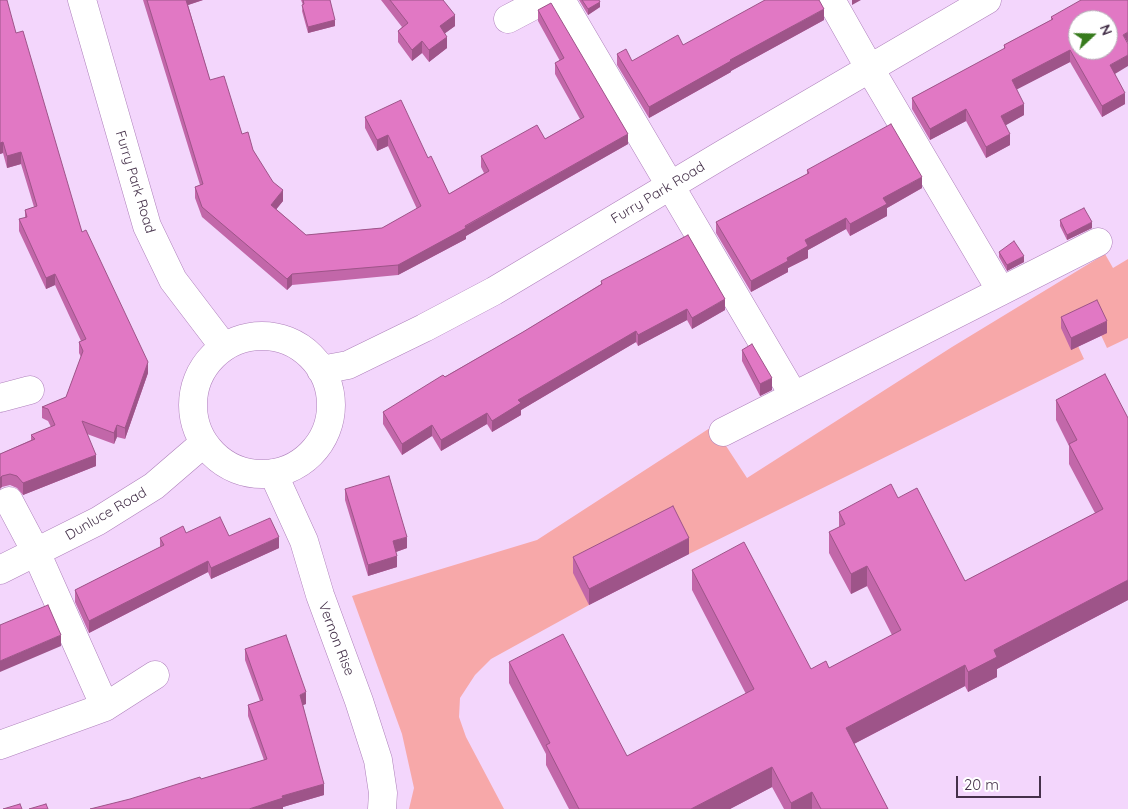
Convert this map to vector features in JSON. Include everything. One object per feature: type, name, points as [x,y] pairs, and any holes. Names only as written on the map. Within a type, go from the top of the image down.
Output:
[{"type":"street","name":"Furry Park Road","points":[[82,0],[147,226],[173,280],[224,347]]},
{"type":"street","points":[[508,19],[544,0]]},
{"type":"street","points":[[561,0],[794,396]]},
{"type":"street","points":[[831,0],[1001,291]]},
{"type":"street","name":"Furry Park Road","points":[[322,370],[348,365],[424,328],[494,290],[987,0]]},
{"type":"street","points":[[723,432],[1098,242]]},
{"type":"street","points":[[266,336],[288,341],[307,353],[322,370],[329,391],[331,413],[324,434],[312,453],[294,466],[273,473],[253,473],[233,468],[215,456],[204,443],[194,420],[193,399],[198,379],[208,361],[224,347],[244,338],[266,336]]},
{"type":"street","points":[[0,398],[30,390]]},
{"type":"street","name":"Dunluce Road","points":[[0,570],[98,521],[154,486],[204,443]]},
{"type":"street","name":"Vernon Rise","points":[[273,473],[304,541],[320,595],[359,701],[378,760],[383,792],[382,809]]},
{"type":"street","points":[[9,501],[36,552],[105,707]]},
{"type":"street","points":[[0,746],[105,707],[154,675]]},
{"type":"shaded area","points":[[1105,254],[1113,268],[1128,259],[1128,338],[1107,348],[1101,335],[1107,332],[1078,346],[1084,359],[689,554],[673,522],[589,605],[491,659],[475,675],[460,698],[459,717],[466,737],[504,809],[409,809],[414,788],[402,734],[352,596],[537,540],[713,426],[747,478],[952,347]]},
{"type":"building","points":[[0,0],[7,0],[16,33],[23,31],[82,232],[86,230],[148,362],[125,428],[117,425],[114,433],[82,421],[96,455],[23,483],[17,476],[10,474],[0,478],[0,454],[35,439],[31,435],[55,425],[48,409],[42,407],[66,397],[83,351],[79,342],[86,339],[55,274],[46,278],[19,219],[27,217],[25,210],[37,206],[21,152],[7,156],[3,142],[0,143]]},
{"type":"building","points":[[147,0],[186,0],[210,80],[224,76],[242,134],[248,132],[253,150],[273,182],[283,190],[271,205],[306,235],[382,228],[421,206],[388,135],[377,140],[365,117],[401,100],[428,158],[431,156],[449,194],[489,171],[481,156],[537,125],[545,139],[584,117],[555,63],[564,58],[538,10],[551,3],[628,134],[465,226],[466,228],[398,265],[292,274],[287,279],[202,207],[195,187],[203,184]]},
{"type":"building","points":[[303,0],[330,0],[335,20],[308,27],[302,5],[304,4]]},
{"type":"building","points":[[390,0],[443,0],[455,15],[440,26],[447,37],[429,50],[422,41],[412,50],[398,31],[408,23]]},
{"type":"building","points":[[582,0],[599,0],[600,2],[588,9]]},
{"type":"building","points":[[765,0],[819,0],[824,9],[649,107],[617,54],[626,49],[632,61],[678,35],[683,45]]},
{"type":"building","points":[[1081,0],[1128,0],[1128,32],[1123,35],[1128,44],[1128,55],[1110,65],[1125,93],[1102,106],[1076,60],[1118,60],[1118,10],[1068,10],[1068,51],[1012,80],[1024,104],[1001,116],[1010,134],[986,147],[966,109],[930,129],[912,98],[1005,48],[1004,45],[1053,19],[1051,17]]},
{"type":"building","points":[[891,124],[922,177],[883,198],[887,204],[850,224],[846,218],[805,240],[808,246],[787,258],[788,261],[751,281],[716,222],[809,173],[807,170]]},
{"type":"building","points":[[1084,208],[1092,222],[1067,235],[1060,220]]},
{"type":"building","points":[[688,235],[725,299],[692,318],[687,309],[638,335],[636,331],[518,400],[521,403],[492,421],[487,413],[441,440],[432,425],[402,444],[383,412],[443,375],[445,377],[523,332],[602,284],[601,281]]},
{"type":"building","points":[[1014,241],[1024,256],[1007,265],[999,252]]},
{"type":"building","points":[[1097,300],[1107,321],[1071,338],[1061,317]]},
{"type":"building","points":[[752,344],[772,378],[760,384],[742,350]]},
{"type":"building","points":[[1105,374],[1128,418],[1128,580],[994,650],[997,657],[968,672],[965,665],[846,728],[888,809],[821,809],[812,792],[791,803],[772,767],[691,809],[579,809],[546,745],[550,743],[509,662],[563,634],[627,756],[754,689],[692,570],[744,542],[811,669],[826,661],[829,668],[901,630],[867,566],[851,574],[829,532],[845,524],[839,512],[891,484],[898,498],[917,488],[965,581],[1103,509],[1069,444],[1077,440],[1056,400]]},
{"type":"building","points":[[389,476],[407,537],[393,541],[397,556],[368,565],[345,489]]},
{"type":"building","points":[[673,506],[689,538],[589,589],[573,557]]},
{"type":"building","points":[[220,517],[229,536],[270,518],[279,537],[211,568],[208,561],[89,621],[75,590],[164,545],[160,538],[183,526],[186,533]]},
{"type":"building","points":[[48,605],[61,635],[0,661],[0,625]]},
{"type":"building","points":[[286,635],[306,692],[300,695],[324,784],[282,796],[283,798],[249,809],[90,809],[267,759],[248,705],[263,700],[245,649]]},
{"type":"building","points":[[20,804],[22,809],[3,809]]},
{"type":"building","points":[[46,804],[48,809],[29,809]]}]
